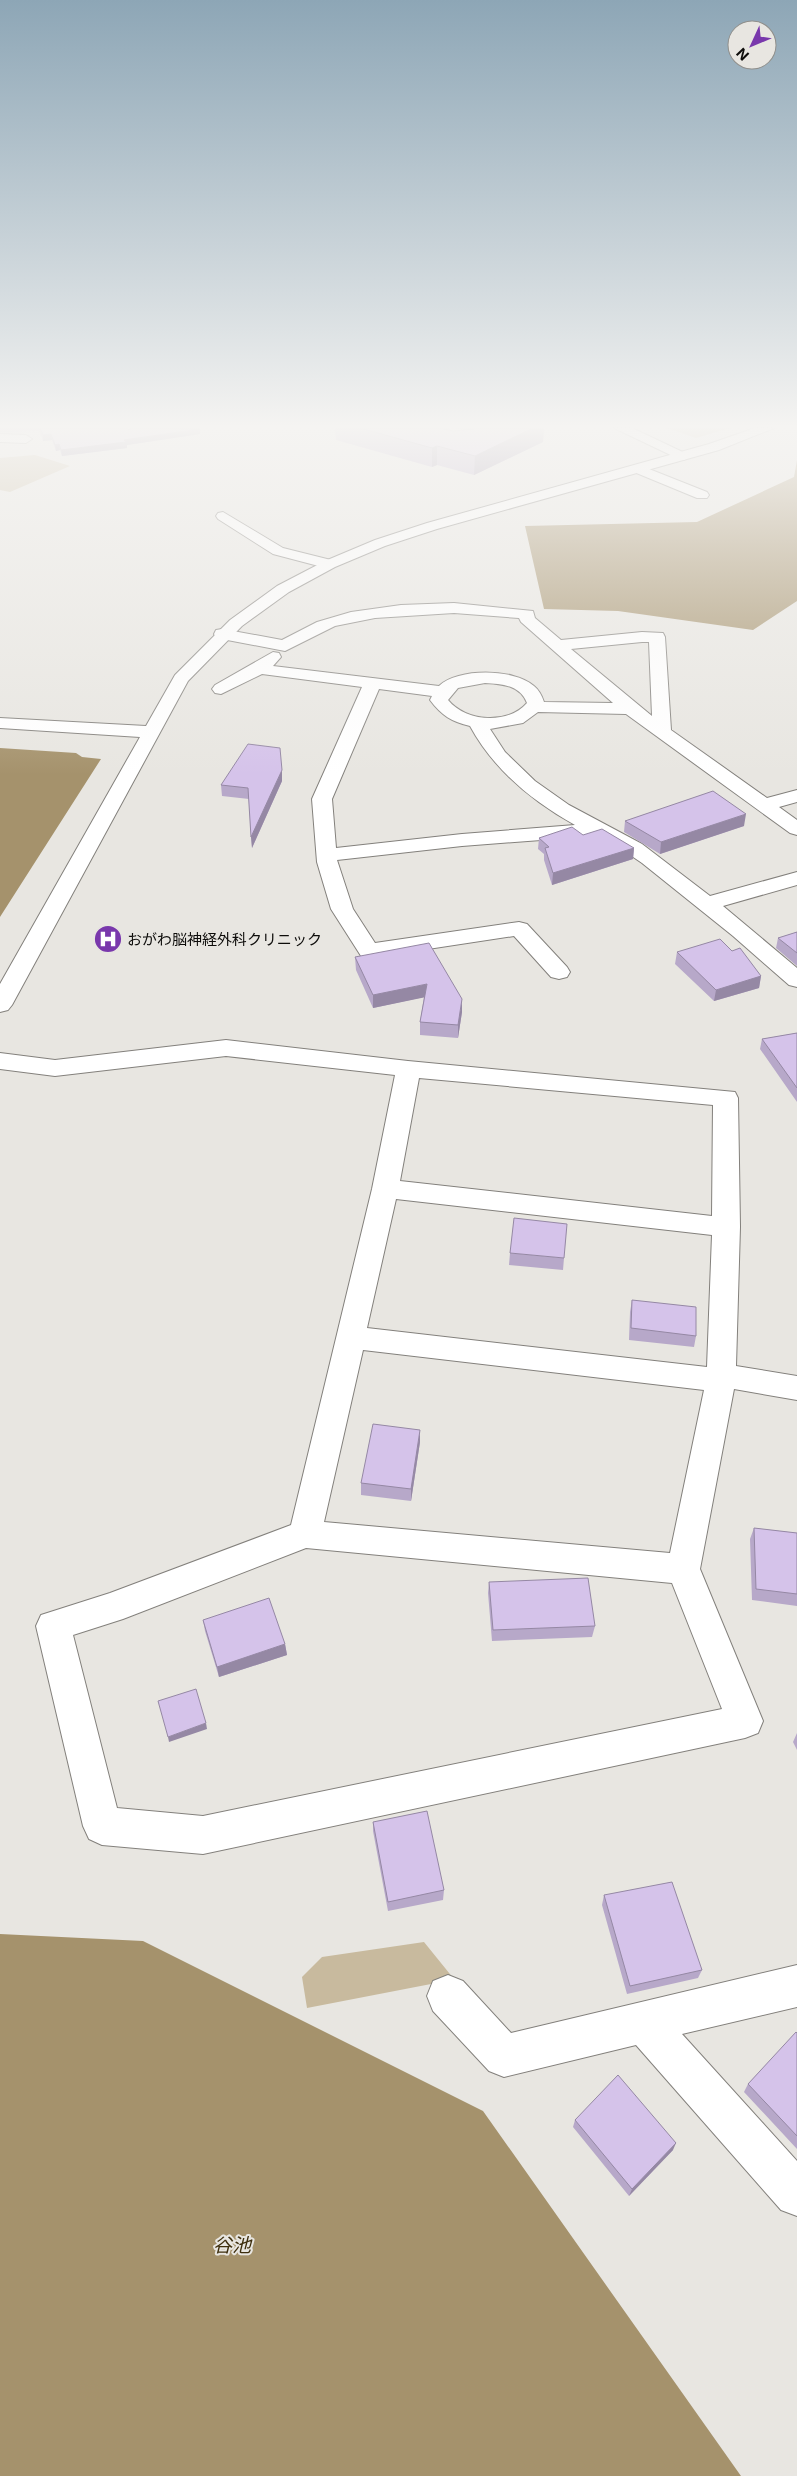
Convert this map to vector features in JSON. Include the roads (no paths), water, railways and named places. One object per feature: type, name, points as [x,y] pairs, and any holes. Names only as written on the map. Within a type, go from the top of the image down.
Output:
[{"type":"street","points":[[266,544],[278,551],[330,564]]},
{"type":"street","points":[[0,1005],[181,679],[222,634],[283,589],[330,564],[379,544]]},
{"type":"street","points":[[221,689],[258,670],[285,646],[306,633],[347,618],[422,610],[501,610],[527,614],[527,619],[630,709],[797,830]]},
{"type":"street","points":[[222,634],[285,646]]},
{"type":"street","points":[[557,645],[642,637],[657,638],[662,732]]},
{"type":"street","points":[[258,670],[442,692]]},
{"type":"street","points":[[470,679],[501,679],[527,688],[534,695],[536,702],[534,707],[524,716],[510,721],[477,722],[450,714],[442,708],[439,700],[442,692],[457,682],[470,679]]},
{"type":"street","points":[[373,683],[322,800],[328,855],[327,862],[342,908],[369,951],[519,929],[559,972]]},
{"type":"street","points":[[534,707],[630,709]]},
{"type":"street","points":[[477,722],[482,733],[498,755],[524,781],[558,806],[597,829],[628,843],[707,904],[797,980]]},
{"type":"street","points":[[0,723],[150,732]]},
{"type":"street","points":[[764,805],[797,796]]},
{"type":"street","points":[[328,855],[462,840],[597,829]]},
{"type":"street","points":[[707,904],[797,878]]},
{"type":"street","points":[[0,1061],[55,1068],[226,1048],[408,1069],[726,1098],[726,1227],[721,1377],[683,1569],[745,1721],[203,1835],[102,1826],[53,1626],[111,1608],[305,1534],[683,1569]]},
{"type":"street","points":[[305,1534],[385,1189],[408,1069]]},
{"type":"street","points":[[385,1189],[726,1227]]},
{"type":"street","points":[[351,1336],[721,1377],[797,1388]]},
{"type":"street","points":[[448,1996],[504,2056],[797,1986]]},
{"type":"street","points":[[644,2023],[797,2194]]},
{"type":"water","points":[[529,544],[797,544],[797,601],[753,630],[618,611],[544,609]]},
{"type":"water","points":[[0,748],[76,753],[82,757],[101,759],[0,917]]},
{"type":"water","name":"谷池","points":[[0,1934],[143,1941],[483,2111],[741,2476],[0,2476]]},
{"type":"place","name":"おがわ脳神経外科クリニック","points":[[108,939]]}]
